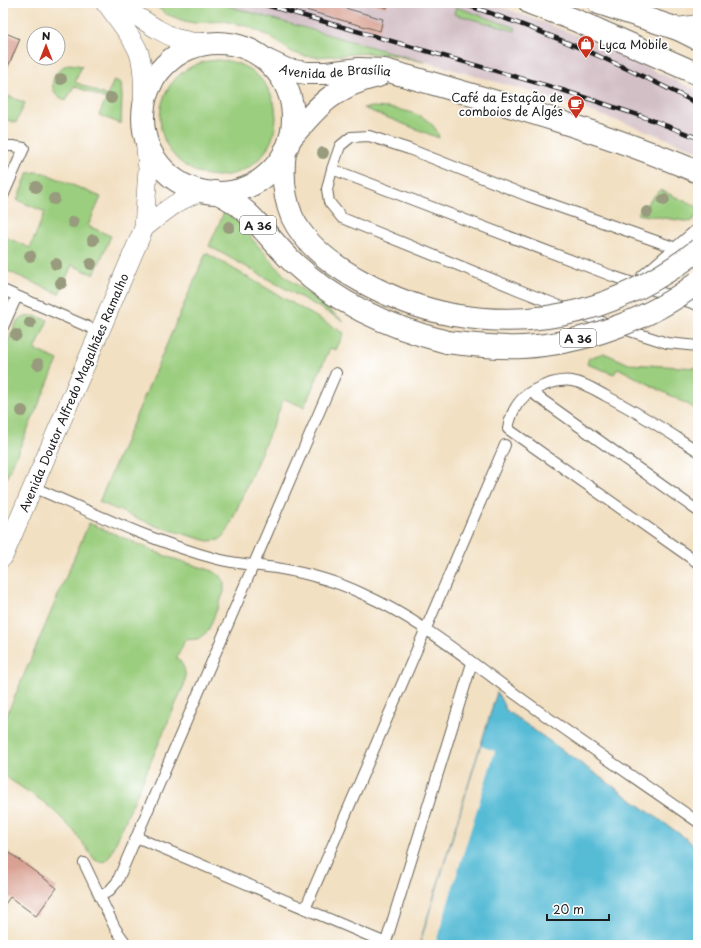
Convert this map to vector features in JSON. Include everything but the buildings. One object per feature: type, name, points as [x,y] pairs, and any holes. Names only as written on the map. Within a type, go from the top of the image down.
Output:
[{"type":"main road","points":[[530,3],[575,20],[698,74]]},
{"type":"main road","points":[[599,3],[688,28],[698,39]]},
{"type":"main road","name":"Avenida Doutor Alfredo Magalhães Ramalho","points":[[223,43],[247,49],[258,55],[276,71],[283,81],[290,98],[293,121],[287,145],[275,166],[256,182],[240,189],[209,192],[180,182],[161,166],[148,145],[143,121],[145,101],[149,88],[166,64],[176,56],[192,48],[223,43]]},
{"type":"main road","name":"Avenida de Brasília","points":[[258,55],[278,66],[297,72],[322,73],[359,69],[385,70],[570,125],[668,159],[698,172]]},
{"type":"main road","name":"Avenida de Brasília","points":[[287,145],[318,107],[335,94],[357,82],[379,76],[417,80]]},
{"type":"main road","name":"A 36","points":[[287,145],[282,168],[283,186],[293,218],[301,232],[312,244],[340,268],[372,287],[405,302],[427,309],[472,318],[512,320],[546,317],[574,312],[612,300],[643,286],[680,264],[698,250]]},
{"type":"main road","name":"A 36","points":[[209,192],[228,198],[241,206],[295,265],[326,290],[380,320],[447,342],[476,346],[524,347],[573,339],[616,327],[648,313],[670,301],[698,282]]},
{"type":"street","name":"Avenida Doutor Alfredo Magalhães Ramalho","points":[[106,4],[135,15],[174,38],[192,42],[223,43]]},
{"type":"street","name":"Avenida Doutor Alfredo Magalhães Ramalho","points":[[3,557],[144,228],[148,168],[143,121],[142,73],[139,54],[136,45],[106,4]]},
{"type":"street","name":"Avenida Doutor Alfredo Magalhães Ramalho","points":[[144,228],[187,196],[209,192]]},
{"type":"lane","points":[[698,256],[528,196],[409,149],[370,136],[351,137],[340,146],[327,189],[329,202],[342,218],[594,319],[667,343],[698,346]]},
{"type":"lane","points":[[3,146],[24,148],[3,196]]},
{"type":"lane","points":[[332,169],[633,284],[698,305]]},
{"type":"lane","points":[[594,319],[698,228]]},
{"type":"lane","points":[[3,290],[100,332]]},
{"type":"lane","points":[[3,327],[17,296]]},
{"type":"lane","points":[[100,897],[110,890],[116,882],[336,373]]},
{"type":"lane","points":[[698,451],[637,412],[582,383],[571,380],[546,384],[531,392],[518,403],[510,418],[508,429],[698,563]]},
{"type":"lane","points":[[531,392],[698,511]]},
{"type":"lane","points":[[305,909],[505,446]]},
{"type":"lane","points":[[33,486],[132,529],[189,550],[218,559],[253,566],[303,573],[336,582],[363,593],[392,608],[426,630],[698,822]]},
{"type":"lane","points":[[136,837],[385,944],[472,663]]},
{"type":"lane","points":[[84,863],[115,928],[127,945]]},
{"type":"shaded area","points":[[218,3],[491,3],[584,38],[698,91],[698,151],[633,126],[532,92]]},
{"type":"green space","points":[[152,3],[218,3],[424,62],[393,55],[368,53],[317,57],[304,56],[292,52],[269,36],[247,26],[224,21],[194,23],[184,21],[166,14]]},
{"type":"green space","points":[[456,7],[516,28],[515,31],[454,14]]},
{"type":"green space","points":[[218,60],[229,61],[240,65],[259,77],[271,96],[275,107],[275,129],[271,140],[259,159],[240,171],[229,175],[218,176],[207,175],[196,171],[177,159],[165,140],[161,129],[160,118],[161,107],[165,96],[177,77],[196,65],[207,61]]},
{"type":"green space","points":[[70,64],[82,66],[75,82],[107,96],[114,80],[121,83],[121,124],[99,115],[106,99],[74,86],[66,101],[56,94],[53,89],[53,80],[57,72]]},
{"type":"green space","points":[[9,96],[25,103],[16,123],[3,118],[3,109]]},
{"type":"green space","points":[[373,107],[403,110],[422,117],[430,122],[436,129],[439,138],[363,108]]},
{"type":"green space","points":[[28,173],[44,173],[101,197],[88,226],[111,236],[94,275],[72,265],[59,294],[3,269],[3,236],[30,248],[45,212],[17,200]]},
{"type":"green space","points":[[660,190],[698,207],[698,214],[691,222],[637,214]]},
{"type":"green space","points":[[225,210],[240,221],[252,239],[284,275],[345,322],[209,246]]},
{"type":"green space","points":[[206,253],[344,333],[336,350],[330,348],[304,407],[284,399],[228,530],[219,540],[208,541],[156,526],[99,502]]},
{"type":"green space","points":[[34,316],[48,320],[35,350],[58,360],[3,486],[3,352],[16,323],[24,317]]},
{"type":"green space","points":[[604,353],[629,364],[698,368],[698,410],[618,368],[614,374],[587,364],[589,358]]},
{"type":"green space","points":[[89,523],[168,557],[213,571],[220,576],[224,582],[224,592],[208,631],[198,639],[185,640],[177,658],[185,670],[184,685],[111,854],[106,861],[100,862],[95,860],[74,831],[54,811],[42,801],[3,775],[3,724]]},
{"type":"water","points":[[497,692],[506,710],[698,847],[698,945],[419,945]]},
{"type":"pier","points":[[481,746],[495,751],[435,945],[420,945]]},
{"type":"railway","points":[[259,3],[562,90],[644,117],[698,138]]},
{"type":"railway","points":[[461,3],[552,36],[640,75],[698,104]]},
{"type":"place","name":"Lyca Mobile","points":[[586,59]]},
{"type":"place","name":"Café da Estação de comboios de Algés","points":[[576,119]]}]
